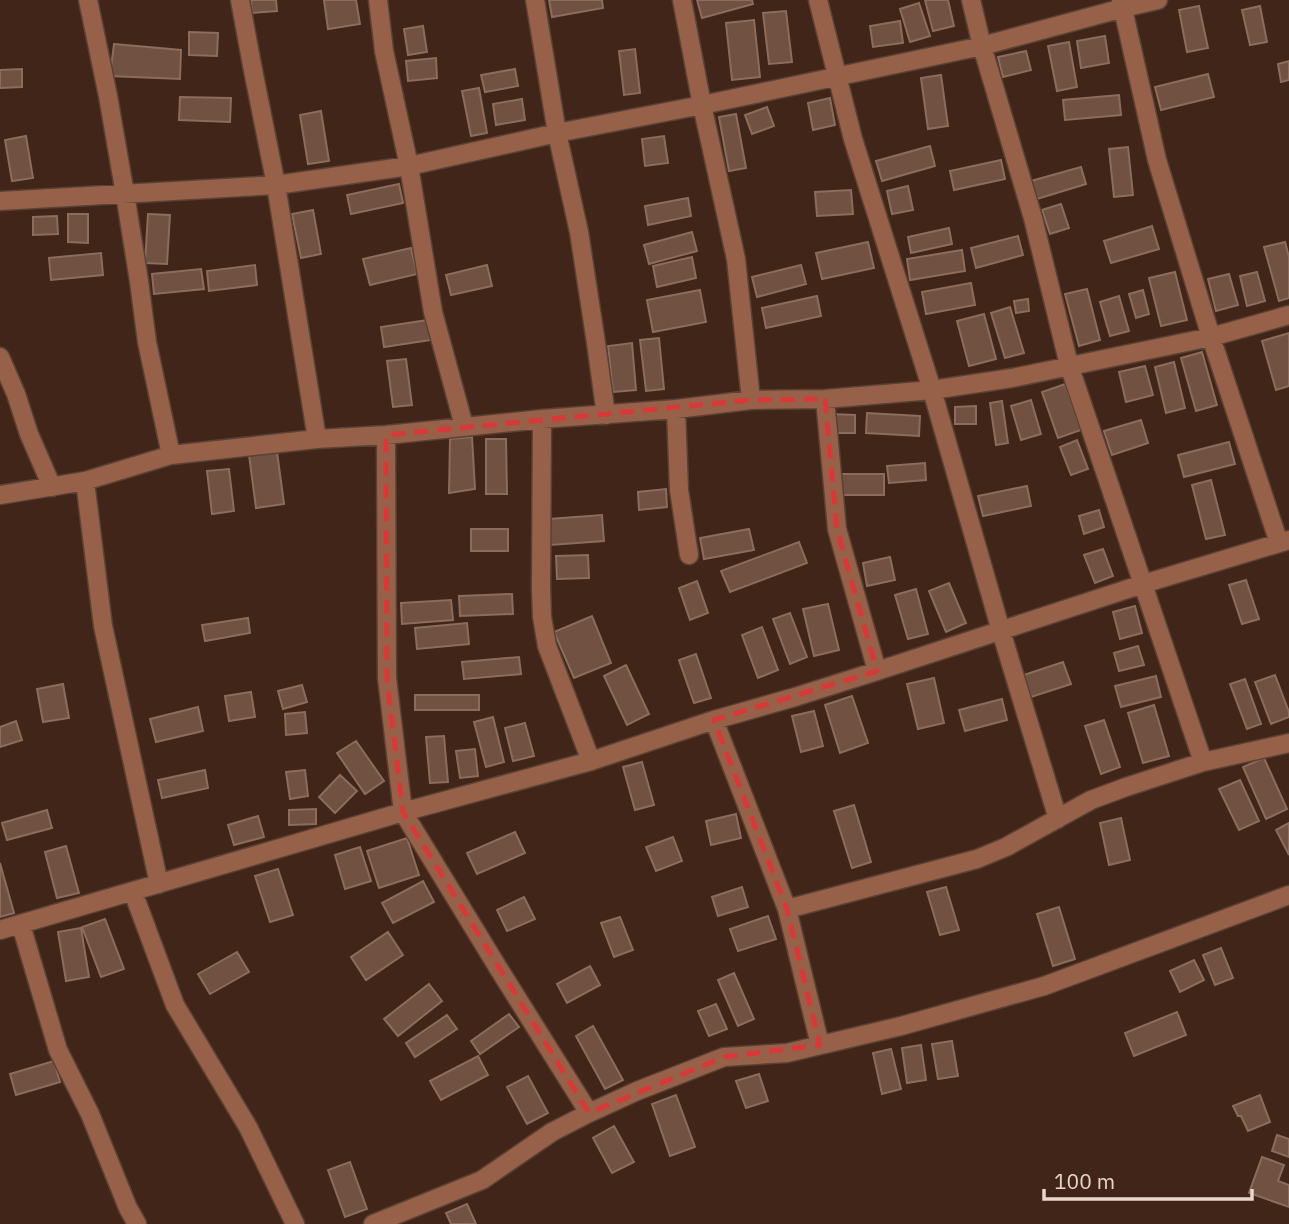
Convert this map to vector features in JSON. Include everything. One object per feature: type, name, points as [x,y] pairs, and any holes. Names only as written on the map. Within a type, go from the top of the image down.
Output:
[{"type":"street","points":[[89,0],[125,194],[147,342],[171,455]]},
{"type":"street","points":[[240,0],[276,185],[317,439]]},
{"type":"street","points":[[379,0],[384,51],[409,166],[433,312],[464,426]]},
{"type":"street","points":[[534,0],[556,133],[579,232],[606,415]]},
{"type":"street","points":[[682,0],[736,258],[751,400]]},
{"type":"street","points":[[818,0],[853,139],[932,390],[1058,819]]},
{"type":"street","points":[[971,0],[1033,218],[1069,365],[1203,762]]},
{"type":"street","points":[[0,201],[276,185],[409,166],[556,133],[982,46],[1122,4],[1158,0]]},
{"type":"street","points":[[0,930],[403,812],[591,761],[1284,541],[1211,337],[1157,160],[1122,4]]},
{"type":"street","points":[[0,495],[85,481],[171,455],[317,439],[677,409],[751,400],[825,400],[932,390],[1012,378],[1211,337],[1289,315]]},
{"type":"street","points":[[0,357],[52,487]]},
{"type":"street","points":[[825,400],[836,529],[877,671]]},
{"type":"street","points":[[677,409],[679,490],[689,555]]},
{"type":"street","points":[[542,419],[542,617],[547,646],[591,761]]},
{"type":"street","points":[[386,435],[387,678],[403,812],[589,1113]]},
{"type":"street","points":[[85,481],[103,625],[159,884]]},
{"type":"street","points":[[714,720],[787,909],[820,1045]]},
{"type":"street","points":[[787,909],[977,859],[1006,847],[1091,800],[1203,762],[1289,743]]},
{"type":"street","points":[[133,892],[175,1005],[247,1127],[295,1224]]},
{"type":"street","points":[[373,1224],[482,1180],[552,1132],[589,1113],[724,1057],[787,1053],[901,1026],[1044,986],[1289,895]]},
{"type":"street","points":[[21,925],[58,1050],[90,1114],[137,1224]]},
{"type":"highlighted area","points":[[825,399],[837,529],[877,671],[714,720],[787,909],[820,1045],[724,1057],[589,1113],[403,812],[387,678],[386,435],[751,400]]},
{"type":"building","points":[[251,0],[276,0],[277,11],[252,13]]},
{"type":"building","points":[[324,0],[356,0],[360,24],[328,29]]},
{"type":"building","points":[[549,0],[602,0],[603,8],[552,17]]},
{"type":"building","points":[[697,0],[752,0],[753,4],[702,18]]},
{"type":"building","points":[[925,0],[948,0],[954,26],[933,31]]},
{"type":"building","points":[[919,3],[930,36],[910,42],[900,9]]},
{"type":"building","points":[[1199,6],[1208,48],[1187,52],[1179,10]]},
{"type":"building","points":[[1260,6],[1267,42],[1250,45],[1242,10]]},
{"type":"building","points":[[786,11],[792,62],[769,64],[763,13]]},
{"type":"building","points":[[754,20],[760,77],[732,80],[726,23]]},
{"type":"building","points":[[900,21],[903,43],[873,47],[870,26]]},
{"type":"building","points":[[423,26],[427,52],[408,55],[404,29]]},
{"type":"building","points":[[189,32],[218,33],[217,56],[189,55]]},
{"type":"building","points":[[1105,36],[1109,63],[1081,68],[1077,41]]},
{"type":"building","points":[[1069,42],[1077,87],[1057,91],[1048,46]]},
{"type":"building","points":[[114,44],[181,50],[180,79],[110,76]]},
{"type":"building","points":[[635,49],[640,93],[624,95],[619,51]]},
{"type":"building","points":[[1026,51],[1031,70],[1003,77],[998,57]]},
{"type":"building","points":[[436,58],[437,78],[408,81],[406,61]]},
{"type":"building","points":[[1289,61],[1289,80],[1281,82],[1278,64]]},
{"type":"building","points":[[22,69],[22,87],[0,88],[0,70]]},
{"type":"building","points":[[515,69],[518,86],[485,92],[481,75]]},
{"type":"building","points":[[1208,74],[1214,97],[1161,110],[1155,87]]},
{"type":"building","points":[[941,75],[948,126],[928,129],[921,78]]},
{"type":"building","points":[[479,88],[487,133],[471,136],[462,91]]},
{"type":"building","points":[[1119,95],[1121,115],[1065,120],[1063,100]]},
{"type":"building","points":[[180,97],[231,98],[230,122],[179,120]]},
{"type":"building","points":[[830,98],[835,125],[813,130],[808,103]]},
{"type":"building","points":[[522,99],[525,120],[496,125],[493,104]]},
{"type":"building","points":[[767,107],[774,126],[752,134],[745,115]]},
{"type":"building","points":[[321,111],[329,161],[308,164],[300,115]]},
{"type":"building","points":[[736,114],[746,168],[729,171],[719,117]]},
{"type":"building","points":[[26,136],[33,178],[12,181],[5,140]]},
{"type":"building","points":[[664,136],[668,163],[645,166],[642,139]]},
{"type":"building","points":[[930,146],[935,166],[882,181],[876,161]]},
{"type":"building","points":[[1128,147],[1133,195],[1114,197],[1109,149]]},
{"type":"building","points":[[1001,160],[1005,179],[954,190],[950,171]]},
{"type":"building","points":[[1081,167],[1086,184],[1037,199],[1031,181]]},
{"type":"building","points":[[399,184],[403,203],[351,214],[347,195]]},
{"type":"building","points":[[908,186],[913,210],[892,214],[887,191]]},
{"type":"building","points":[[851,190],[853,214],[817,216],[815,192]]},
{"type":"building","points":[[688,198],[691,216],[648,225],[645,206]]},
{"type":"building","points":[[1061,204],[1069,228],[1050,234],[1042,210]]},
{"type":"building","points":[[313,210],[321,254],[301,258],[292,214]]},
{"type":"building","points":[[68,214],[88,214],[88,243],[68,242]]},
{"type":"building","points":[[148,214],[170,215],[167,264],[145,263]]},
{"type":"building","points":[[57,216],[58,234],[33,235],[33,217]]},
{"type":"building","points":[[1152,226],[1159,249],[1111,263],[1104,241]]},
{"type":"building","points":[[949,228],[952,244],[911,253],[908,237]]},
{"type":"building","points":[[692,232],[697,251],[649,264],[644,245]]},
{"type":"building","points":[[1018,236],[1023,255],[976,268],[971,248]]},
{"type":"building","points":[[868,242],[874,268],[822,279],[816,253]]},
{"type":"building","points":[[1285,242],[1289,257],[1289,298],[1279,301],[1264,247]]},
{"type":"building","points":[[411,248],[417,274],[370,285],[363,259]]},
{"type":"building","points":[[962,250],[965,271],[910,280],[907,259]]},
{"type":"building","points":[[101,253],[103,275],[51,280],[49,258]]},
{"type":"building","points":[[692,257],[696,278],[657,287],[653,266]]},
{"type":"building","points":[[255,265],[257,285],[209,291],[207,271]]},
{"type":"building","points":[[487,265],[492,286],[451,295],[446,275]]},
{"type":"building","points":[[801,265],[806,284],[757,297],[752,277]]},
{"type":"building","points":[[201,269],[204,289],[154,294],[152,274]]},
{"type":"building","points":[[1175,272],[1187,320],[1161,326],[1149,278]]},
{"type":"building","points":[[1257,272],[1265,301],[1247,306],[1240,276]]},
{"type":"building","points":[[1229,274],[1238,305],[1216,311],[1208,279]]},
{"type":"building","points":[[971,283],[975,305],[926,314],[922,292]]},
{"type":"building","points":[[1087,289],[1100,340],[1079,346],[1065,294]]},
{"type":"building","points":[[700,290],[706,322],[653,332],[647,300]]},
{"type":"building","points":[[1143,290],[1149,314],[1136,318],[1129,294]]},
{"type":"building","points":[[817,296],[821,316],[766,328],[762,308]]},
{"type":"building","points":[[1119,296],[1129,331],[1110,336],[1100,302]]},
{"type":"building","points":[[1028,299],[1029,311],[1016,313],[1014,301]]},
{"type":"building","points":[[1010,307],[1024,353],[1005,358],[991,313]]},
{"type":"building","points":[[984,314],[996,359],[969,366],[957,321]]},
{"type":"building","points":[[428,320],[431,340],[384,347],[381,327]]},
{"type":"building","points":[[1289,333],[1289,386],[1276,390],[1262,341]]},
{"type":"building","points":[[659,338],[664,389],[646,391],[640,340]]},
{"type":"building","points":[[632,343],[636,390],[613,392],[608,346]]},
{"type":"building","points":[[1202,352],[1217,405],[1196,411],[1181,358]]},
{"type":"building","points":[[406,359],[412,405],[393,407],[387,361]]},
{"type":"building","points":[[1174,362],[1185,408],[1166,413],[1155,367]]},
{"type":"building","points":[[1145,366],[1153,395],[1126,402],[1119,372]]},
{"type":"building","points":[[1065,384],[1081,430],[1058,438],[1042,392]]},
{"type":"building","points":[[1031,400],[1041,434],[1021,440],[1011,406]]},
{"type":"building","points":[[1002,401],[1008,443],[996,445],[990,403]]},
{"type":"building","points":[[976,406],[976,424],[955,424],[955,407]]},
{"type":"building","points":[[867,413],[920,416],[919,436],[866,433]]},
{"type":"building","points":[[831,414],[855,415],[855,433],[830,433]]},
{"type":"building","points":[[1141,420],[1148,443],[1112,455],[1104,431]]},
{"type":"building","points":[[472,437],[475,489],[449,493],[450,439]]},
{"type":"building","points":[[486,439],[506,439],[507,494],[486,494]]},
{"type":"building","points":[[1077,440],[1088,469],[1071,475],[1060,447]]},
{"type":"building","points":[[1229,442],[1235,464],[1184,477],[1178,455]]},
{"type":"building","points":[[277,452],[284,504],[256,508],[249,455]]},
{"type":"building","points":[[925,463],[926,480],[889,483],[887,466]]},
{"type":"building","points":[[229,469],[234,511],[212,514],[207,471]]},
{"type":"building","points":[[835,474],[884,474],[884,495],[835,495]]},
{"type":"building","points":[[1211,480],[1225,535],[1206,539],[1192,485]]},
{"type":"building","points":[[1027,486],[1031,506],[983,516],[978,496]]},
{"type":"building","points":[[666,489],[667,507],[639,510],[638,492]]},
{"type":"building","points":[[1099,510],[1104,527],[1084,534],[1079,516]]},
{"type":"building","points":[[602,515],[604,541],[550,545],[549,519]]},
{"type":"building","points":[[471,529],[508,529],[508,551],[471,551]]},
{"type":"building","points":[[749,529],[754,550],[704,559],[700,538]]},
{"type":"building","points":[[799,542],[807,563],[730,592],[721,571]]},
{"type":"building","points":[[1103,549],[1113,576],[1095,583],[1084,555]]},
{"type":"building","points":[[588,555],[589,578],[557,579],[556,556]]},
{"type":"building","points":[[890,557],[895,580],[867,586],[863,563]]},
{"type":"building","points":[[1246,580],[1259,619],[1242,624],[1229,585]]},
{"type":"building","points":[[697,581],[708,613],[690,620],[679,588]]},
{"type":"building","points":[[949,583],[966,623],[946,632],[929,591]]},
{"type":"building","points":[[916,589],[928,634],[908,639],[895,595]]},
{"type":"building","points":[[512,594],[513,614],[460,616],[459,596]]},
{"type":"building","points":[[451,600],[453,620],[402,624],[401,603]]},
{"type":"building","points":[[828,604],[839,650],[814,656],[803,609]]},
{"type":"building","points":[[1135,606],[1142,633],[1120,639],[1113,612]]},
{"type":"building","points":[[790,613],[807,657],[790,664],[773,619]]},
{"type":"building","points":[[592,616],[611,663],[574,678],[554,632]]},
{"type":"building","points":[[248,618],[250,633],[205,641],[202,625]]},
{"type":"building","points":[[467,623],[469,644],[417,649],[415,628]]},
{"type":"building","points":[[762,627],[778,670],[758,678],[742,635]]},
{"type":"building","points":[[1138,646],[1144,665],[1119,671],[1114,653]]},
{"type":"building","points":[[696,654],[711,698],[694,703],[679,660]]},
{"type":"building","points":[[519,657],[521,674],[464,679],[462,662]]},
{"type":"building","points":[[1063,662],[1071,684],[1031,697],[1024,675]]},
{"type":"building","points":[[626,665],[649,714],[627,725],[604,676]]},
{"type":"building","points":[[1275,675],[1289,717],[1271,724],[1255,682]]},
{"type":"building","points":[[1156,676],[1161,697],[1121,707],[1115,686]]},
{"type":"building","points":[[934,678],[944,723],[918,729],[907,684]]},
{"type":"building","points":[[1245,679],[1261,724],[1247,729],[1230,684]]},
{"type":"building","points":[[63,684],[69,718],[43,722],[37,689]]},
{"type":"building","points":[[302,685],[307,702],[283,709],[278,691]]},
{"type":"building","points":[[251,692],[255,717],[229,721],[225,696]]},
{"type":"building","points":[[415,695],[479,695],[479,710],[415,710]]},
{"type":"building","points":[[852,696],[868,743],[840,753],[825,705]]},
{"type":"building","points":[[1002,699],[1007,720],[965,731],[959,710]]},
{"type":"building","points":[[1154,705],[1169,756],[1143,763],[1128,713]]},
{"type":"building","points":[[198,707],[203,731],[156,742],[150,719]]},
{"type":"building","points":[[814,711],[823,746],[801,752],[792,716]]},
{"type":"building","points":[[305,712],[307,733],[286,735],[285,714]]},
{"type":"building","points":[[493,717],[504,762],[486,767],[474,722]]},
{"type":"building","points":[[1104,720],[1120,767],[1101,774],[1085,726]]},
{"type":"building","points":[[16,721],[22,740],[0,747],[0,727]]},
{"type":"building","points":[[525,723],[534,756],[513,761],[505,728]]},
{"type":"building","points":[[444,736],[448,782],[430,783],[426,737]]},
{"type":"building","points":[[356,741],[384,781],[365,794],[337,753]]},
{"type":"building","points":[[475,749],[478,776],[460,778],[456,751]]},
{"type":"building","points":[[1264,758],[1287,809],[1266,819],[1243,767]]},
{"type":"building","points":[[642,762],[654,805],[635,810],[623,767]]},
{"type":"building","points":[[205,770],[208,788],[162,798],[158,780]]},
{"type":"building","points":[[305,770],[308,796],[290,799],[286,772]]},
{"type":"building","points":[[340,775],[357,791],[335,813],[319,797]]},
{"type":"building","points":[[1240,780],[1259,821],[1239,830],[1219,789]]},
{"type":"building","points":[[854,805],[871,862],[852,868],[834,811]]},
{"type":"building","points":[[316,809],[316,824],[289,825],[289,810]]},
{"type":"building","points":[[47,810],[52,828],[7,840],[2,823]]},
{"type":"building","points":[[736,814],[741,838],[711,845],[706,821]]},
{"type":"building","points":[[258,816],[264,837],[234,845],[228,825]]},
{"type":"building","points":[[1121,818],[1130,860],[1109,865],[1100,823]]},
{"type":"building","points":[[1289,823],[1289,855],[1276,830]]},
{"type":"building","points":[[515,832],[525,853],[477,874],[467,853]]},
{"type":"building","points":[[673,837],[682,861],[656,871],[646,847]]},
{"type":"building","points":[[407,838],[419,875],[379,888],[367,851]]},
{"type":"building","points":[[66,846],[79,893],[57,898],[45,852]]},
{"type":"building","points":[[360,847],[371,881],[345,889],[335,855]]},
{"type":"building","points":[[0,863],[14,913],[0,917]]},
{"type":"building","points":[[278,869],[293,915],[270,922],[255,876]]},
{"type":"building","points":[[423,881],[434,902],[393,923],[382,903]]},
{"type":"building","points":[[742,887],[748,907],[718,916],[712,897]]},
{"type":"building","points":[[946,887],[959,930],[940,935],[927,892]]},
{"type":"building","points":[[524,897],[535,919],[507,931],[497,910]]},
{"type":"building","points":[[1059,907],[1075,959],[1053,966],[1037,914]]},
{"type":"building","points":[[768,916],[776,939],[738,951],[730,929]]},
{"type":"building","points":[[620,917],[633,950],[614,957],[601,923]]},
{"type":"building","points":[[105,919],[124,969],[101,977],[82,927]]},
{"type":"building","points":[[81,928],[89,977],[66,981],[58,932]]},
{"type":"building","points":[[388,932],[403,955],[366,980],[351,957]]},
{"type":"building","points":[[1221,948],[1233,978],[1215,985],[1203,955]]},
{"type":"building","points":[[237,952],[249,972],[210,994],[198,974]]},
{"type":"building","points":[[1194,960],[1204,980],[1180,992],[1170,971]]},
{"type":"building","points":[[590,966],[600,985],[567,1003],[557,984]]},
{"type":"building","points":[[734,973],[754,1019],[738,1026],[718,980]]},
{"type":"building","points":[[429,984],[442,1001],[398,1036],[384,1019]]},
{"type":"building","points":[[716,1004],[727,1029],[709,1036],[698,1011]]},
{"type":"building","points":[[1177,1012],[1186,1035],[1134,1056],[1125,1033]]},
{"type":"building","points":[[509,1014],[519,1027],[480,1054],[471,1041]]},
{"type":"building","points":[[447,1015],[457,1029],[415,1057],[406,1043]]},
{"type":"building","points":[[593,1026],[623,1080],[605,1089],[576,1036]]},
{"type":"building","points":[[952,1041],[958,1076],[938,1079],[932,1044]]},
{"type":"building","points":[[921,1045],[926,1080],[907,1083],[902,1048]]},
{"type":"building","points":[[891,1049],[901,1089],[882,1094],[873,1053]]},
{"type":"building","points":[[478,1056],[488,1075],[441,1100],[430,1081]]},
{"type":"building","points":[[54,1061],[60,1082],[16,1095],[10,1074]]},
{"type":"building","points":[[759,1074],[768,1101],[746,1108],[736,1081]]},
{"type":"building","points":[[528,1076],[548,1113],[527,1124],[507,1087]]},
{"type":"building","points":[[676,1095],[695,1147],[670,1156],[652,1104]]},
{"type":"building","points":[[1260,1095],[1270,1122],[1248,1131],[1233,1106]]},
{"type":"building","points":[[614,1126],[634,1162],[612,1173],[593,1138]]},
{"type":"building","points":[[1277,1135],[1289,1139],[1289,1157],[1272,1151]]},
{"type":"building","points":[[1262,1157],[1284,1165],[1278,1181],[1289,1185],[1289,1207],[1249,1193]]},
{"type":"building","points":[[350,1162],[367,1209],[345,1217],[328,1170]]},
{"type":"building","points":[[467,1204],[476,1224],[451,1224],[446,1213]]}]
